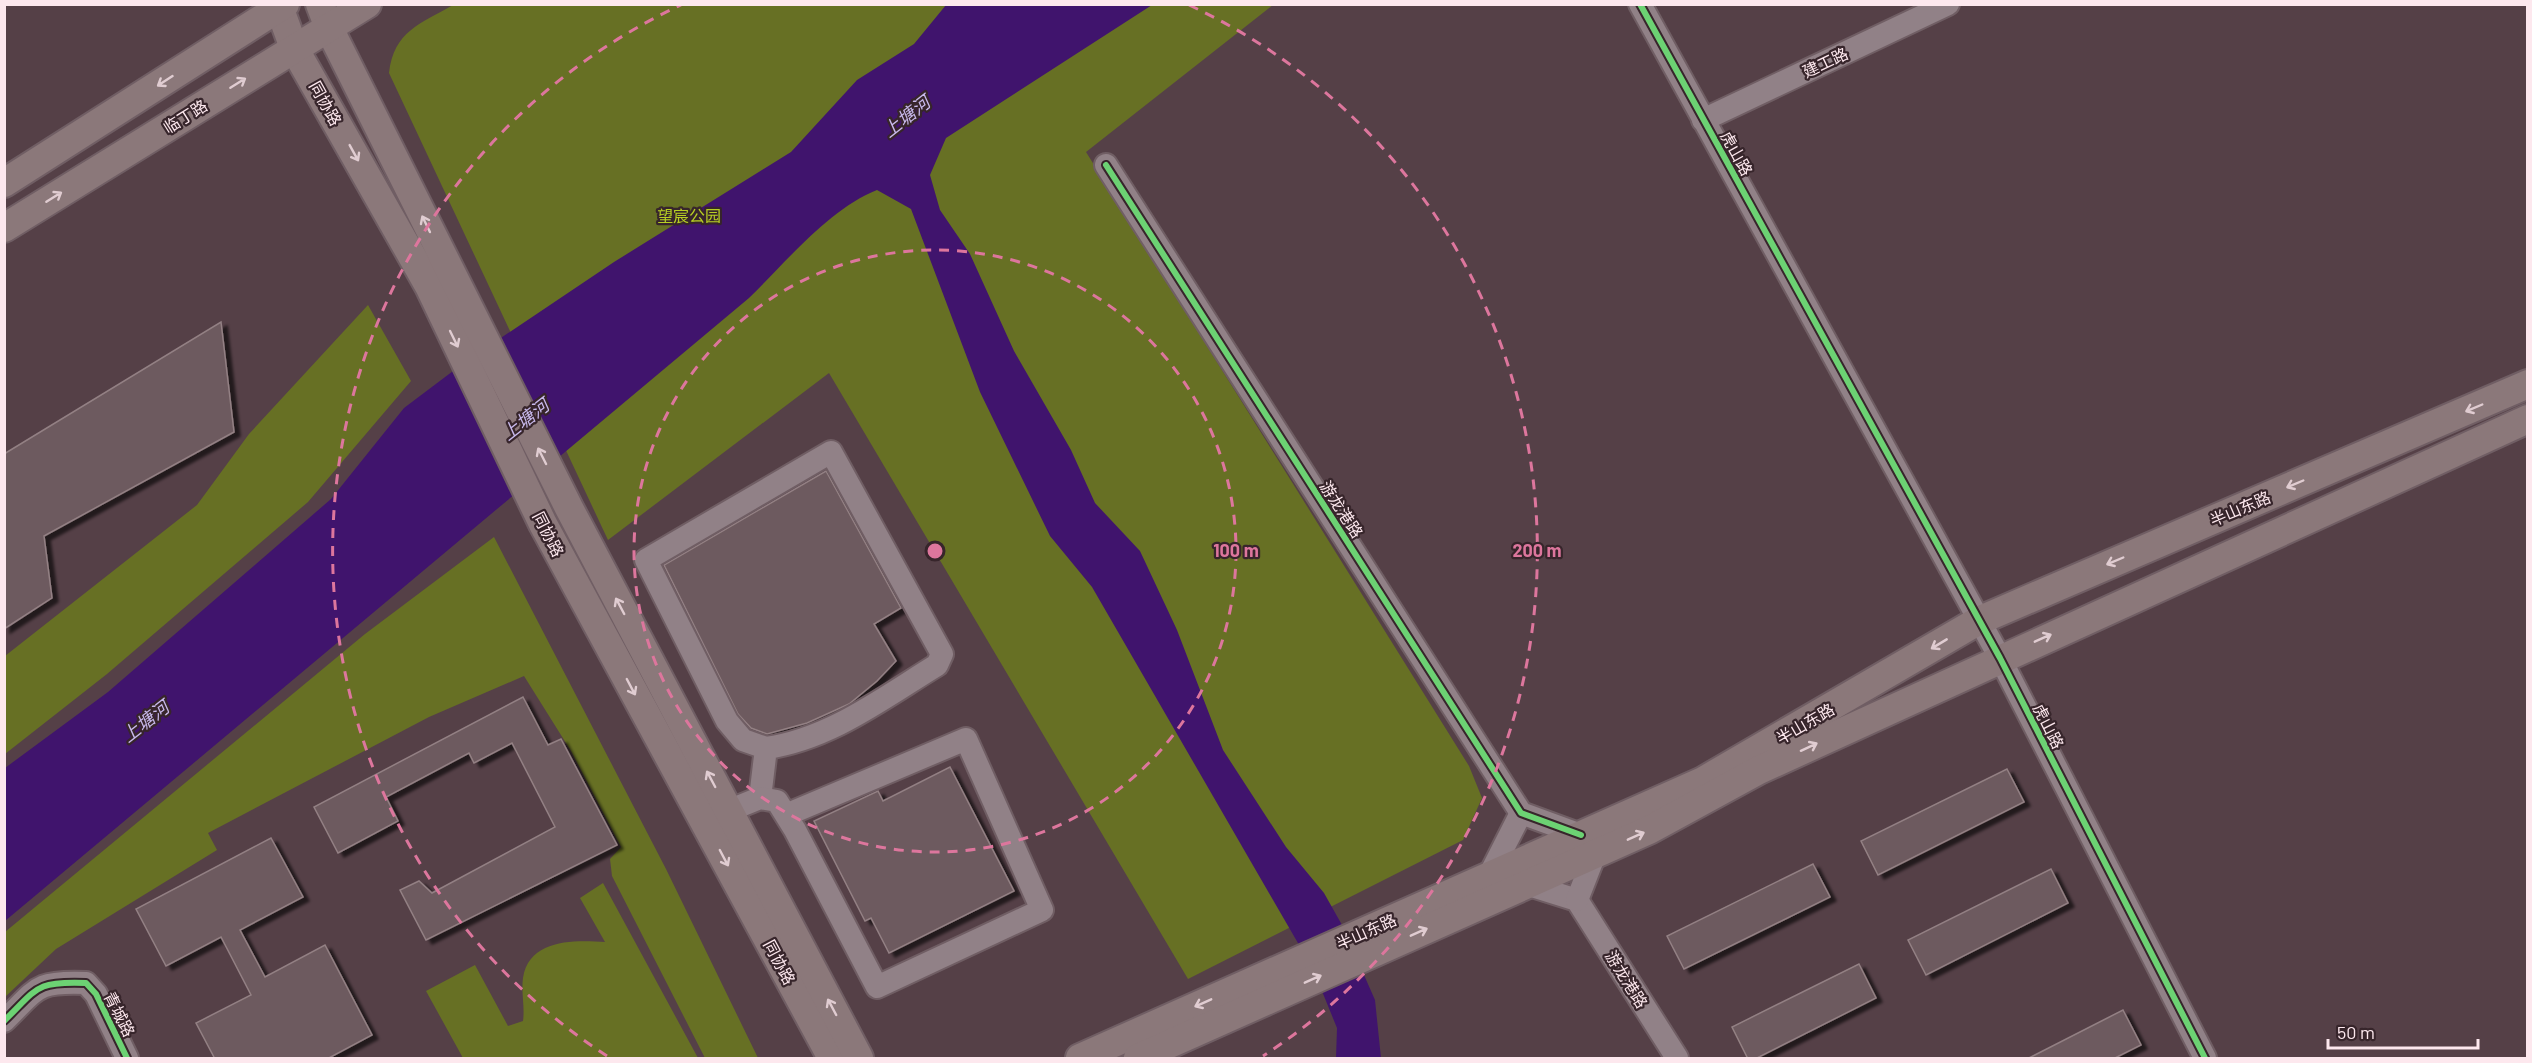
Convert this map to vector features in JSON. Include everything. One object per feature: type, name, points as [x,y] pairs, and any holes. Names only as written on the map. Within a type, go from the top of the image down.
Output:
[{"type":"main road","name":"临丁路","points":[[4,228],[294,48],[324,16],[367,4]]},
{"type":"main road","name":"同协路","points":[[280,6],[294,48],[440,281],[569,508],[859,1059]]},
{"type":"main road","points":[[4,183],[280,6]]},
{"type":"main road","name":"同协路","points":[[324,16],[543,524],[832,1059]]},
{"type":"main road","name":"半山东路","points":[[1080,1059],[1258,991],[1360,946],[1526,884],[1588,844],[1703,781],[1978,621],[2528,384]]},
{"type":"main road","name":"半山东路","points":[[1360,946],[1489,876],[1695,807],[1759,770],[2000,658],[2528,419]]},
{"type":"main road","name":"半山东路","points":[[1138,1059],[1258,991]]},
{"type":"street","name":"虎山路","points":[[1640,4],[2000,658],[2205,1059]]},
{"type":"street","name":"建工路","points":[[1703,120],[1948,4]]},
{"type":"street","name":"游龙港路","points":[[1106,165],[1521,813]]},
{"type":"street","points":[[831,452],[942,654],[937,665],[839,724],[794,744],[766,748],[743,740],[727,721],[646,560],[831,452]]},
{"type":"street","points":[[728,811],[760,798],[777,801],[877,987],[1042,910],[966,739],[786,815]]},
{"type":"street","points":[[760,798],[766,748]]},
{"type":"street","points":[[1489,876],[1521,813],[1588,844],[1576,900],[1526,884]]},
{"type":"street","name":"游龙港路","points":[[1576,900],[1677,1059]]},
{"type":"street","name":"青城路","points":[[4,1021],[38,987],[62,982],[86,983],[96,994],[127,1059]]},
{"type":"green space","name":"望宸公园","points":[[453,5],[1273,5],[1086,152],[1469,766],[1482,798],[1463,840],[1188,979],[829,373],[608,540],[389,73],[396,47],[410,30]]},
{"type":"green space","points":[[368,305],[411,381],[308,502],[107,674],[5,754],[5,656],[197,505],[249,434]]},
{"type":"green space","points":[[494,537],[666,869],[758,1058],[705,1058],[612,876],[610,859],[621,847],[571,751],[524,676],[429,717],[208,833],[217,850],[56,949],[5,997],[5,932],[365,634]]},
{"type":"green space","points":[[603,883],[698,1058],[463,1058],[426,991],[475,965],[508,1026],[523,1021],[523,978],[527,965],[534,955],[555,944],[581,941],[605,942],[580,898]]},
{"type":"water","name":"上塘河","points":[[946,5],[1152,5],[946,138],[930,175],[940,210],[970,254],[1014,351],[1071,450],[1095,503],[1140,551],[1177,630],[1223,750],[1286,847],[1324,893],[1342,925],[1375,1000],[1381,1058],[1336,1058],[1337,1028],[1313,969],[1092,587],[1050,536],[980,392],[911,209],[877,190],[859,199],[825,223],[749,298],[5,921],[5,768],[108,692],[331,499],[404,408],[465,362],[614,262],[791,152],[857,80],[914,44]]},
{"type":"building","points":[[221,322],[234,432],[44,536],[52,598],[4,629],[4,454]]},
{"type":"building","points":[[826,471],[901,608],[874,624],[896,661],[877,681],[849,704],[807,723],[767,734],[751,728],[738,714],[664,565]]},
{"type":"building","points":[[523,697],[548,745],[561,739],[617,845],[426,940],[400,890],[419,881],[432,893],[555,827],[512,743],[474,763],[469,753],[386,797],[398,821],[338,853],[314,807]]},
{"type":"building","points":[[950,767],[1014,891],[889,953],[871,918],[865,921],[814,821],[878,791],[883,801]]},
{"type":"building","points":[[2007,769],[2024,802],[1878,875],[1861,841]]},
{"type":"building","points":[[271,838],[303,897],[240,930],[265,977],[325,945],[372,1035],[327,1059],[215,1059],[196,1023],[251,995],[221,937],[166,966],[136,909]]},
{"type":"building","points":[[1813,864],[1830,897],[1684,969],[1667,936]]},
{"type":"building","points":[[2051,869],[2068,903],[1926,975],[1908,940]]},
{"type":"building","points":[[1859,964],[1876,998],[1755,1059],[1748,1059],[1732,1027]]},
{"type":"building","points":[[2123,1010],[2141,1045],[2113,1059],[2027,1059]]},
{"type":"cycle path","points":[[1640,4],[2000,658],[2205,1058]]},
{"type":"cycle path","points":[[1106,165],[1521,813],[1581,835]]},
{"type":"cycle path","points":[[4,1021],[31,994],[47,985],[86,983],[96,994],[127,1058]]}]
